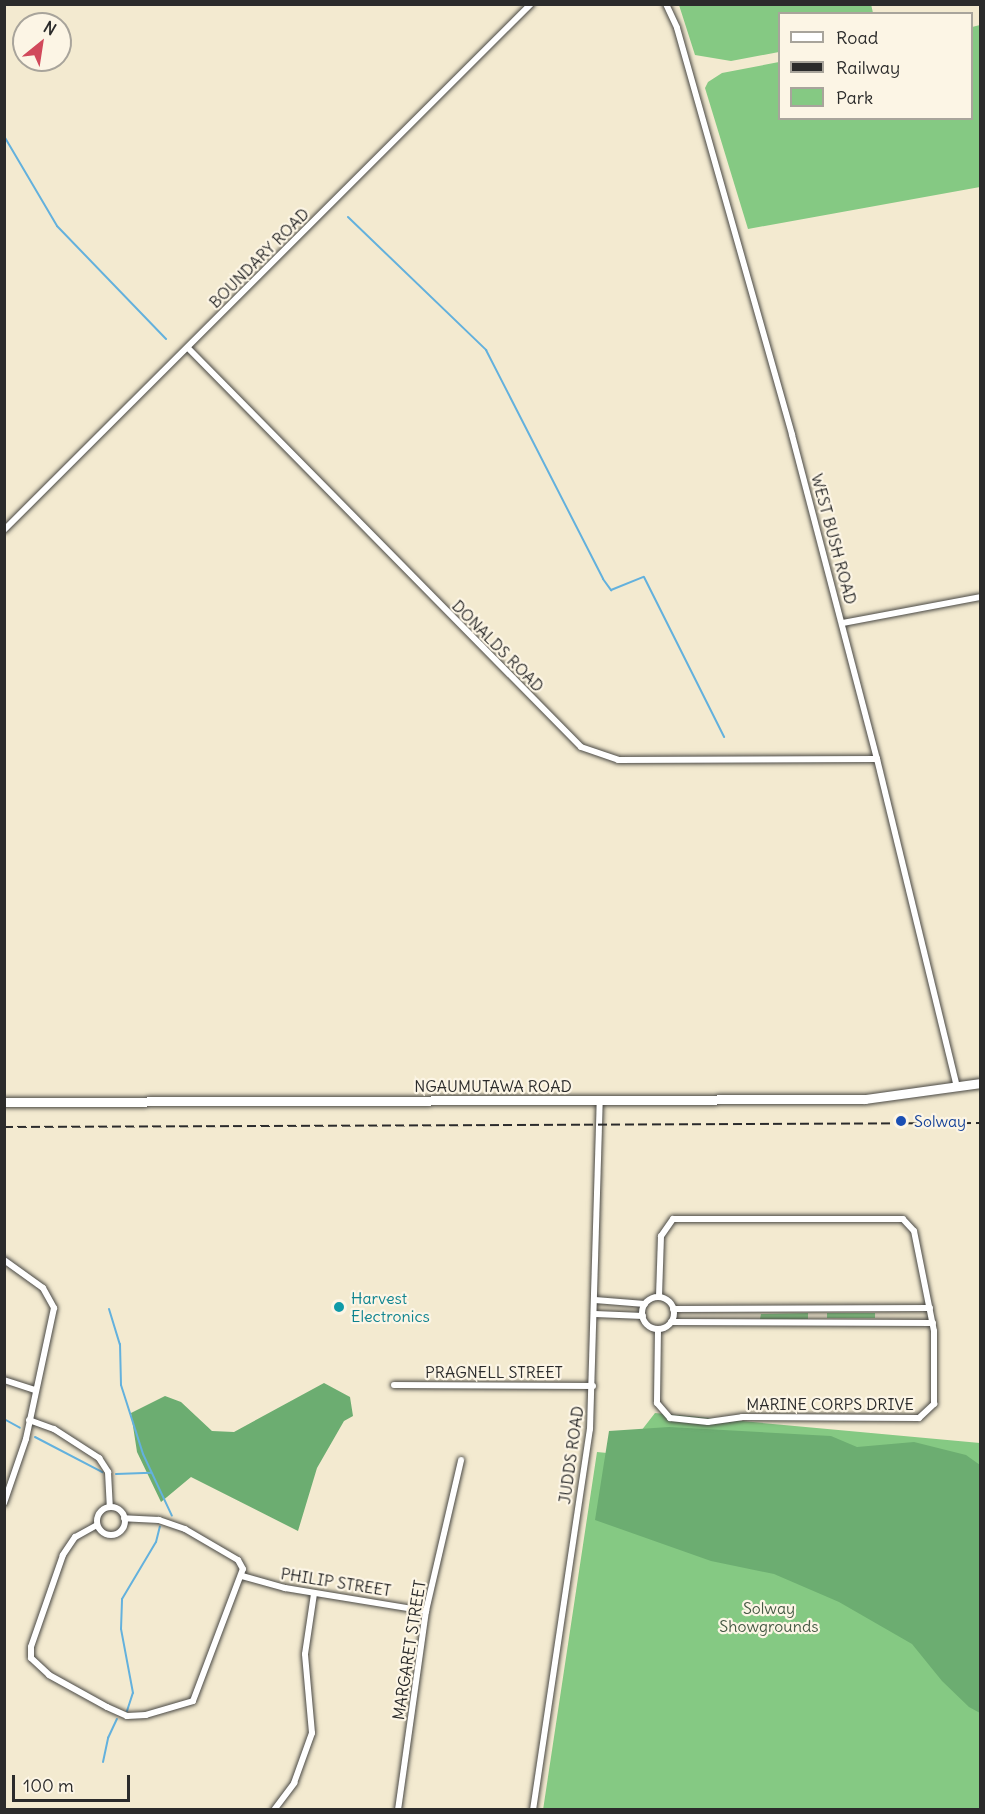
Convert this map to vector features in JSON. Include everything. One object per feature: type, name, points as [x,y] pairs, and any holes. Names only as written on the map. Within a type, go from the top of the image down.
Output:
[{"type":"main road","name":"NGAUMUTAWA ROAD","points":[[4,1102],[876,1099],[981,1083]]},
{"type":"street","name":"BOUNDARY ROAD","points":[[4,530],[531,4]]},
{"type":"street","name":"WEST BUSH ROAD","points":[[666,4],[677,28],[744,261],[843,623],[957,1086]]},
{"type":"street","name":"DONALDS ROAD","points":[[188,348],[581,747],[618,760],[878,759]]},
{"type":"street","points":[[843,623],[981,597]]},
{"type":"street","name":"JUDDS ROAD","points":[[532,1809],[590,1429],[600,1101]]},
{"type":"street","name":"MARINE CORPS DRIVE","points":[[658,1329],[657,1403],[670,1418],[708,1422],[742,1417],[919,1418],[934,1404],[933,1323],[930,1308],[914,1231],[910,1223],[895,1216],[673,1219],[661,1236],[659,1297]]},
{"type":"street","points":[[4,1260],[44,1288],[54,1308],[29,1420],[4,1503]]},
{"type":"street","points":[[595,1300],[645,1304],[659,1297],[673,1309],[884,1310],[930,1308]]},
{"type":"street","points":[[645,1304],[643,1316],[648,1325],[658,1329],[671,1322],[933,1323]]},
{"type":"street","points":[[671,1322],[673,1309]]},
{"type":"street","points":[[751,1310],[751,1323]]},
{"type":"street","points":[[817,1323],[818,1310]]},
{"type":"street","points":[[884,1310],[884,1322]]},
{"type":"street","points":[[594,1314],[643,1316]]},
{"type":"street","points":[[4,1380],[34,1390]]},
{"type":"street","name":"PRAGNELL STREET","points":[[394,1385],[593,1386]]},
{"type":"street","points":[[29,1420],[54,1429],[99,1458],[108,1472],[110,1507]]},
{"type":"street","name":"MARGARET STREET","points":[[398,1809],[426,1611],[461,1460]]},
{"type":"street","points":[[110,1507],[119,1510],[124,1518],[123,1527],[112,1535],[103,1533],[97,1525],[99,1512],[110,1507]]},
{"type":"street","points":[[97,1525],[75,1537],[63,1555],[31,1647],[31,1658],[49,1675],[127,1716],[146,1715],[193,1701],[243,1569],[238,1560],[184,1529],[159,1520],[124,1518]]},
{"type":"street","name":"PHILIP STREET","points":[[242,1576],[314,1594],[426,1611]]},
{"type":"street","points":[[274,1809],[294,1783],[312,1732],[305,1654],[314,1594]]},
{"type":"green space","points":[[871,4],[873,12],[778,12],[778,52],[731,61],[695,55],[679,5]]},
{"type":"green space","points":[[980,25],[980,187],[748,229],[705,88],[708,82],[722,73],[778,62],[778,120],[973,120],[973,27]]},
{"type":"green space","points":[[808,1313],[808,1319],[760,1319],[761,1314]]},
{"type":"green space","points":[[827,1313],[875,1313],[875,1318],[827,1318]]},
{"type":"green space","points":[[324,1383],[350,1397],[353,1416],[344,1421],[317,1468],[298,1531],[191,1477],[161,1502],[137,1452],[131,1413],[165,1396],[181,1402],[212,1431],[234,1432]]},
{"type":"green space","name":"Solway Showgrounds","points":[[655,1413],[980,1443],[980,1809],[543,1810],[597,1452],[638,1456],[641,1431]]},
{"type":"green space","points":[[669,1427],[831,1436],[857,1447],[914,1442],[966,1455],[980,1465],[980,1713],[969,1707],[942,1681],[912,1644],[839,1602],[774,1574],[711,1561],[595,1520],[609,1431]]},
{"type":"waterway","points":[[4,136],[57,226],[166,339]]},
{"type":"waterway","points":[[348,217],[486,350],[603,579],[611,590],[644,577],[724,737]]},
{"type":"waterway","points":[[109,1309],[120,1344],[121,1385],[143,1454],[172,1516]]},
{"type":"waterway","points":[[4,1419],[20,1428]]},
{"type":"waterway","points":[[35,1437],[102,1472]]},
{"type":"waterway","points":[[116,1474],[151,1473]]},
{"type":"waterway","points":[[127,1711],[133,1693],[121,1629],[122,1599],[156,1542],[160,1526]]},
{"type":"waterway","points":[[103,1762],[108,1738],[117,1719]]},
{"type":"railway","points":[[4,1127],[980,1123]]},
{"type":"place","name":"Solway","points":[[901,1121]]},
{"type":"place","name":"Harvest Electronics","points":[[339,1307]]}]
